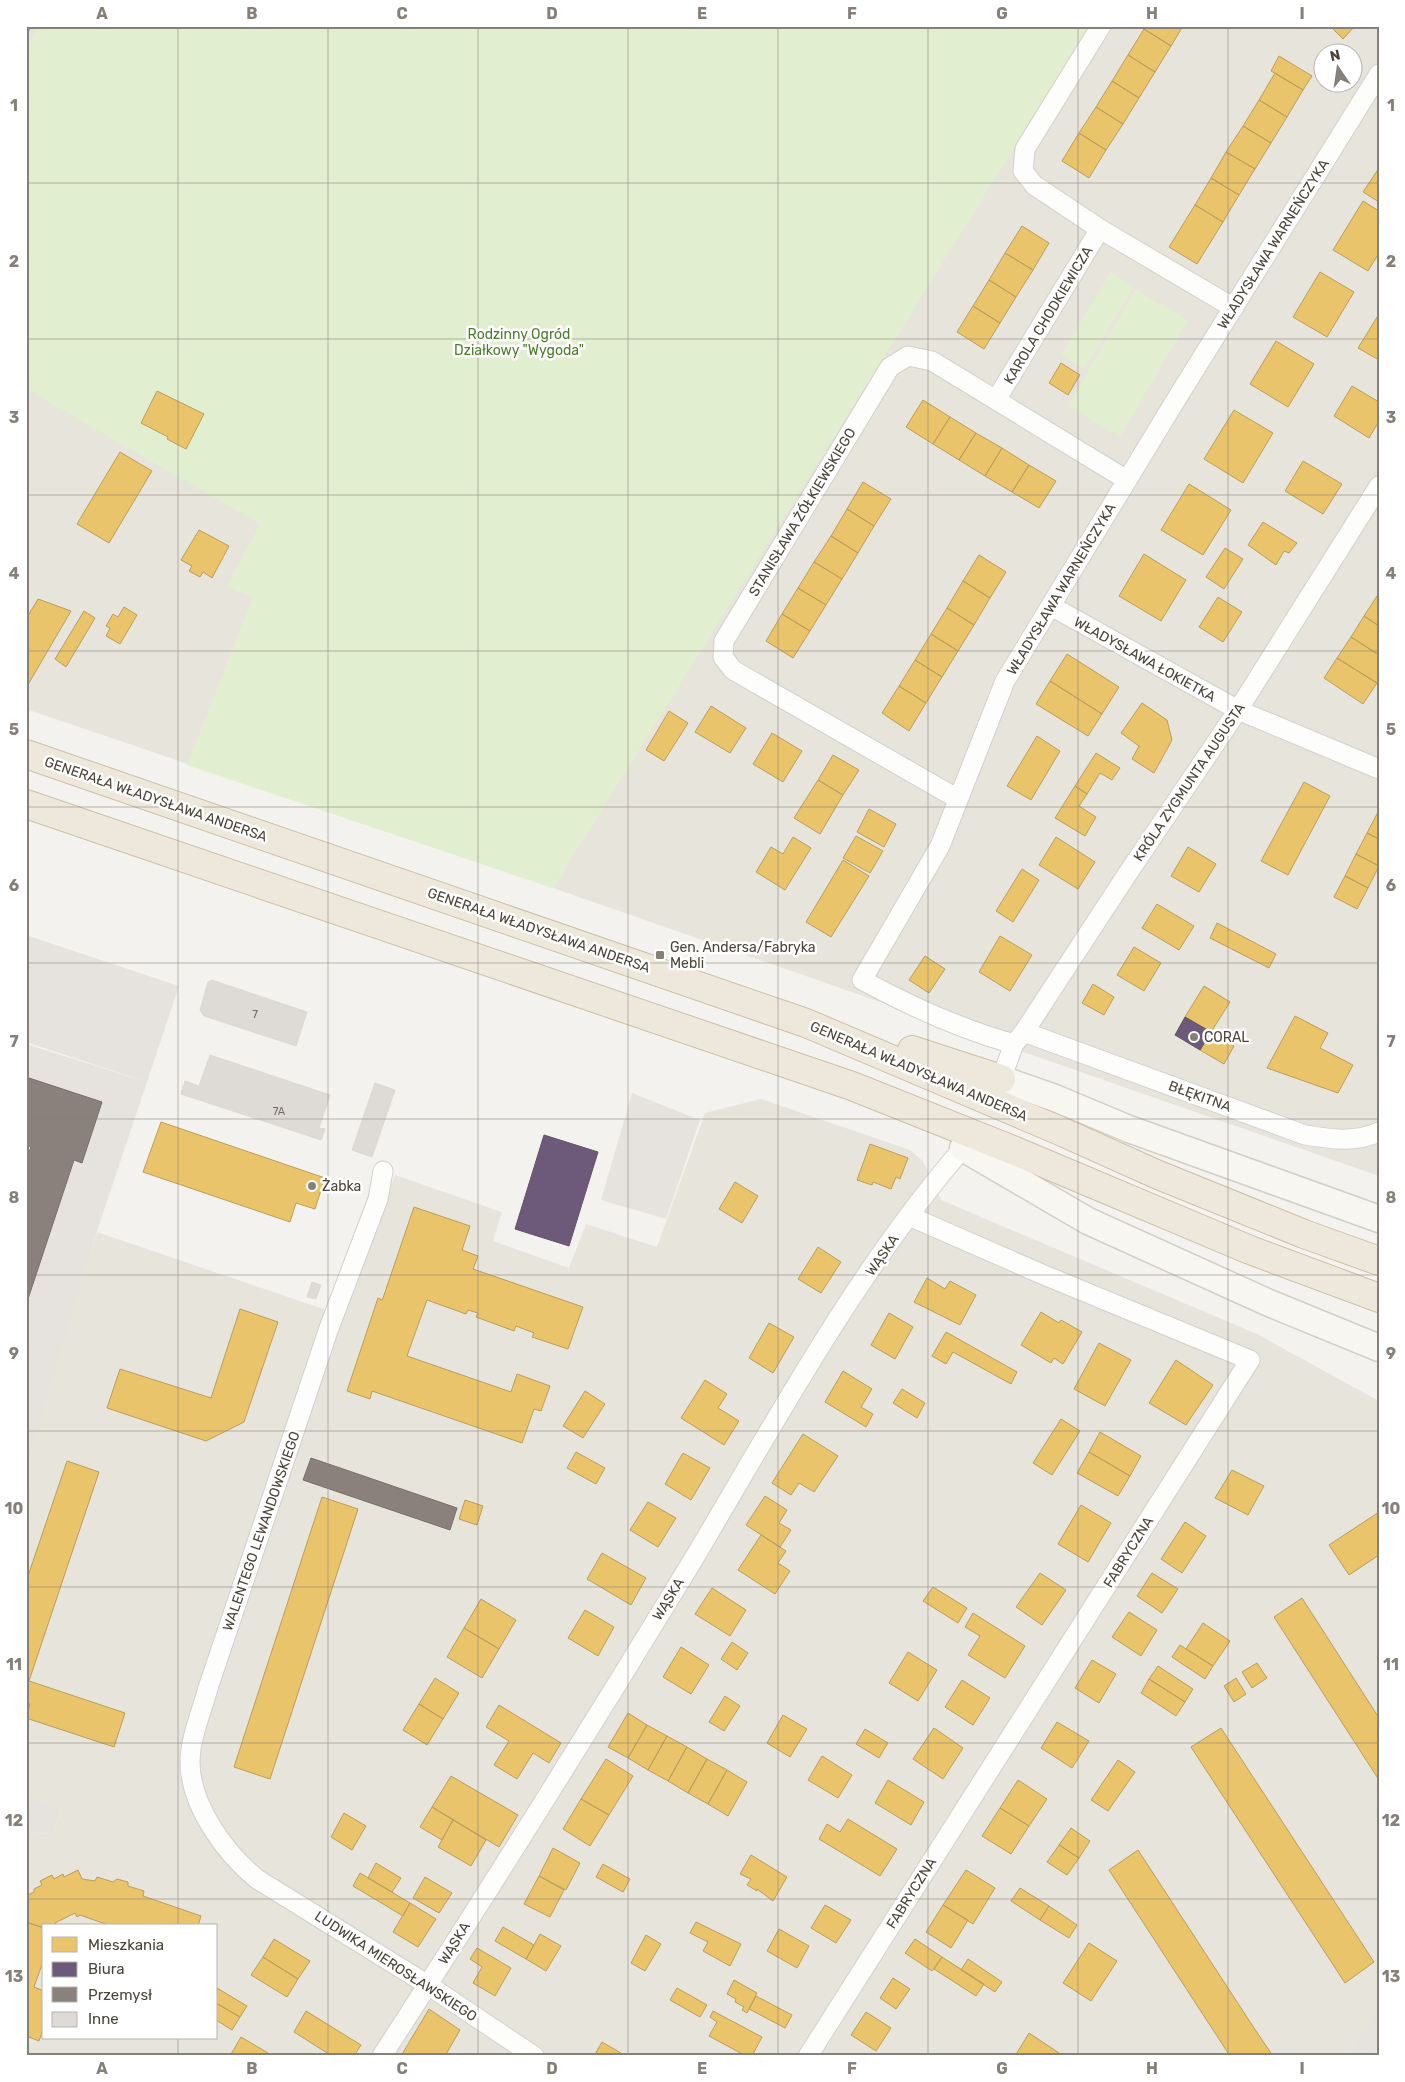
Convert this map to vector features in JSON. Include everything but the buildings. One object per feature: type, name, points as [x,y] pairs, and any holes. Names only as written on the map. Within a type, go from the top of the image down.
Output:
[{"type":"highway","name":"GENERAŁA WŁADYSŁAWA ANDERSA","points":[[26,754],[806,1022],[1156,1174],[1304,1234],[1379,1261]]},
{"type":"highway","points":[[29,806],[852,1086],[1024,1154],[1250,1250],[1379,1298]]},
{"type":"highway","points":[[806,1022],[913,1050],[1001,1079]]},
{"type":"highway","points":[[852,1086],[926,1130],[963,1148]]},
{"type":"main road","points":[[1001,1079],[1055,1098],[1129,1129],[1379,1219]]},
{"type":"main road","points":[[963,1148],[1088,1221],[1269,1304],[1379,1348]]},
{"type":"street","points":[[1101,26],[1025,150],[1023,171],[1034,185],[1100,229],[1234,308]]},
{"type":"street","name":"WŁADYSŁAWA WARNEŃCZYKA","points":[[1019,1038],[958,1024],[884,992],[862,980],[940,846],[1005,681],[1127,480],[1379,74]]},
{"type":"street","name":"KAROLA CHODKIEWICZA","points":[[996,400],[1100,229]]},
{"type":"street","name":"STANISŁAWA ŻÓŁKIEWSKIEGO","points":[[958,799],[734,670],[723,657],[724,641],[890,367],[908,356],[932,361],[1127,480]]},
{"type":"street","name":"KRÓLA ZYGMUNTA AUGUSTA","points":[[1001,1079],[1019,1038],[1238,710],[1379,486]]},
{"type":"street","name":"WŁADYSŁAWA ŁOKIETKA","points":[[1050,606],[1238,710],[1376,763]]},
{"type":"street","name":"BŁĘKITNA","points":[[1019,1038],[1305,1135],[1340,1140],[1373,1135],[1379,1132]]},
{"type":"street","name":"WĄSKA","points":[[382,2056],[682,1576],[828,1334],[909,1216],[938,1177],[963,1148]]},
{"type":"street","name":"WALENTEGO LEWANDOWSKIEGO","points":[[257,1879],[228,1851],[204,1812],[191,1775],[192,1744],[208,1688],[329,1328],[378,1199],[383,1170]]},
{"type":"street","name":"FABRYCZNA","points":[[808,2056],[1250,1360],[1053,1279],[909,1216]]},
{"type":"street","name":"LUDWIKA MIEROSŁAWSKIEGO","points":[[257,1879],[428,1985],[534,2056]]},
{"type":"shaded area","points":[[26,26],[1379,26],[1379,1176],[553,888],[26,709]]},
{"type":"shaded area","points":[[26,935],[179,986],[147,1082],[26,1042]]},
{"type":"shaded area","points":[[26,1044],[147,1082],[96,1234],[26,1463]]},
{"type":"shaded area","points":[[632,1093],[700,1120],[666,1219],[601,1200]]},
{"type":"shaded area","points":[[761,1099],[910,1150],[923,1161],[941,1200],[1257,1334],[1379,1401],[1379,2014],[1352,2056],[26,2056],[26,1833],[53,1833],[61,1811],[26,1796],[26,1455],[97,1232],[338,1314],[395,1175],[502,1212],[493,1241],[569,1268],[586,1224],[657,1247],[705,1113]]},
{"type":"shaded area","points":[[26,1796],[61,1810],[53,1833],[26,1833]]},
{"type":"shaded area","points":[[1379,2007],[1379,2047],[1373,2056],[1347,2056]]},
{"type":"green space","name":"Rodzinny Ogród Działkowy \"Wygoda\"","points":[[40,26],[1090,26],[553,888],[187,765],[253,597],[226,587],[260,524],[26,389],[26,48]]},
{"type":"green space","points":[[1111,272],[1134,287],[1084,369],[1061,355]]},
{"type":"green space","points":[[1135,290],[1188,320],[1120,437],[1068,406]]},
{"type":"place","name":"Gen. Andersa/Fabryka Mebli","points":[[660,955]]},
{"type":"place","name":"CORAL","points":[[1194,1037]]},
{"type":"place","name":"Żabka","points":[[312,1186]]}]
